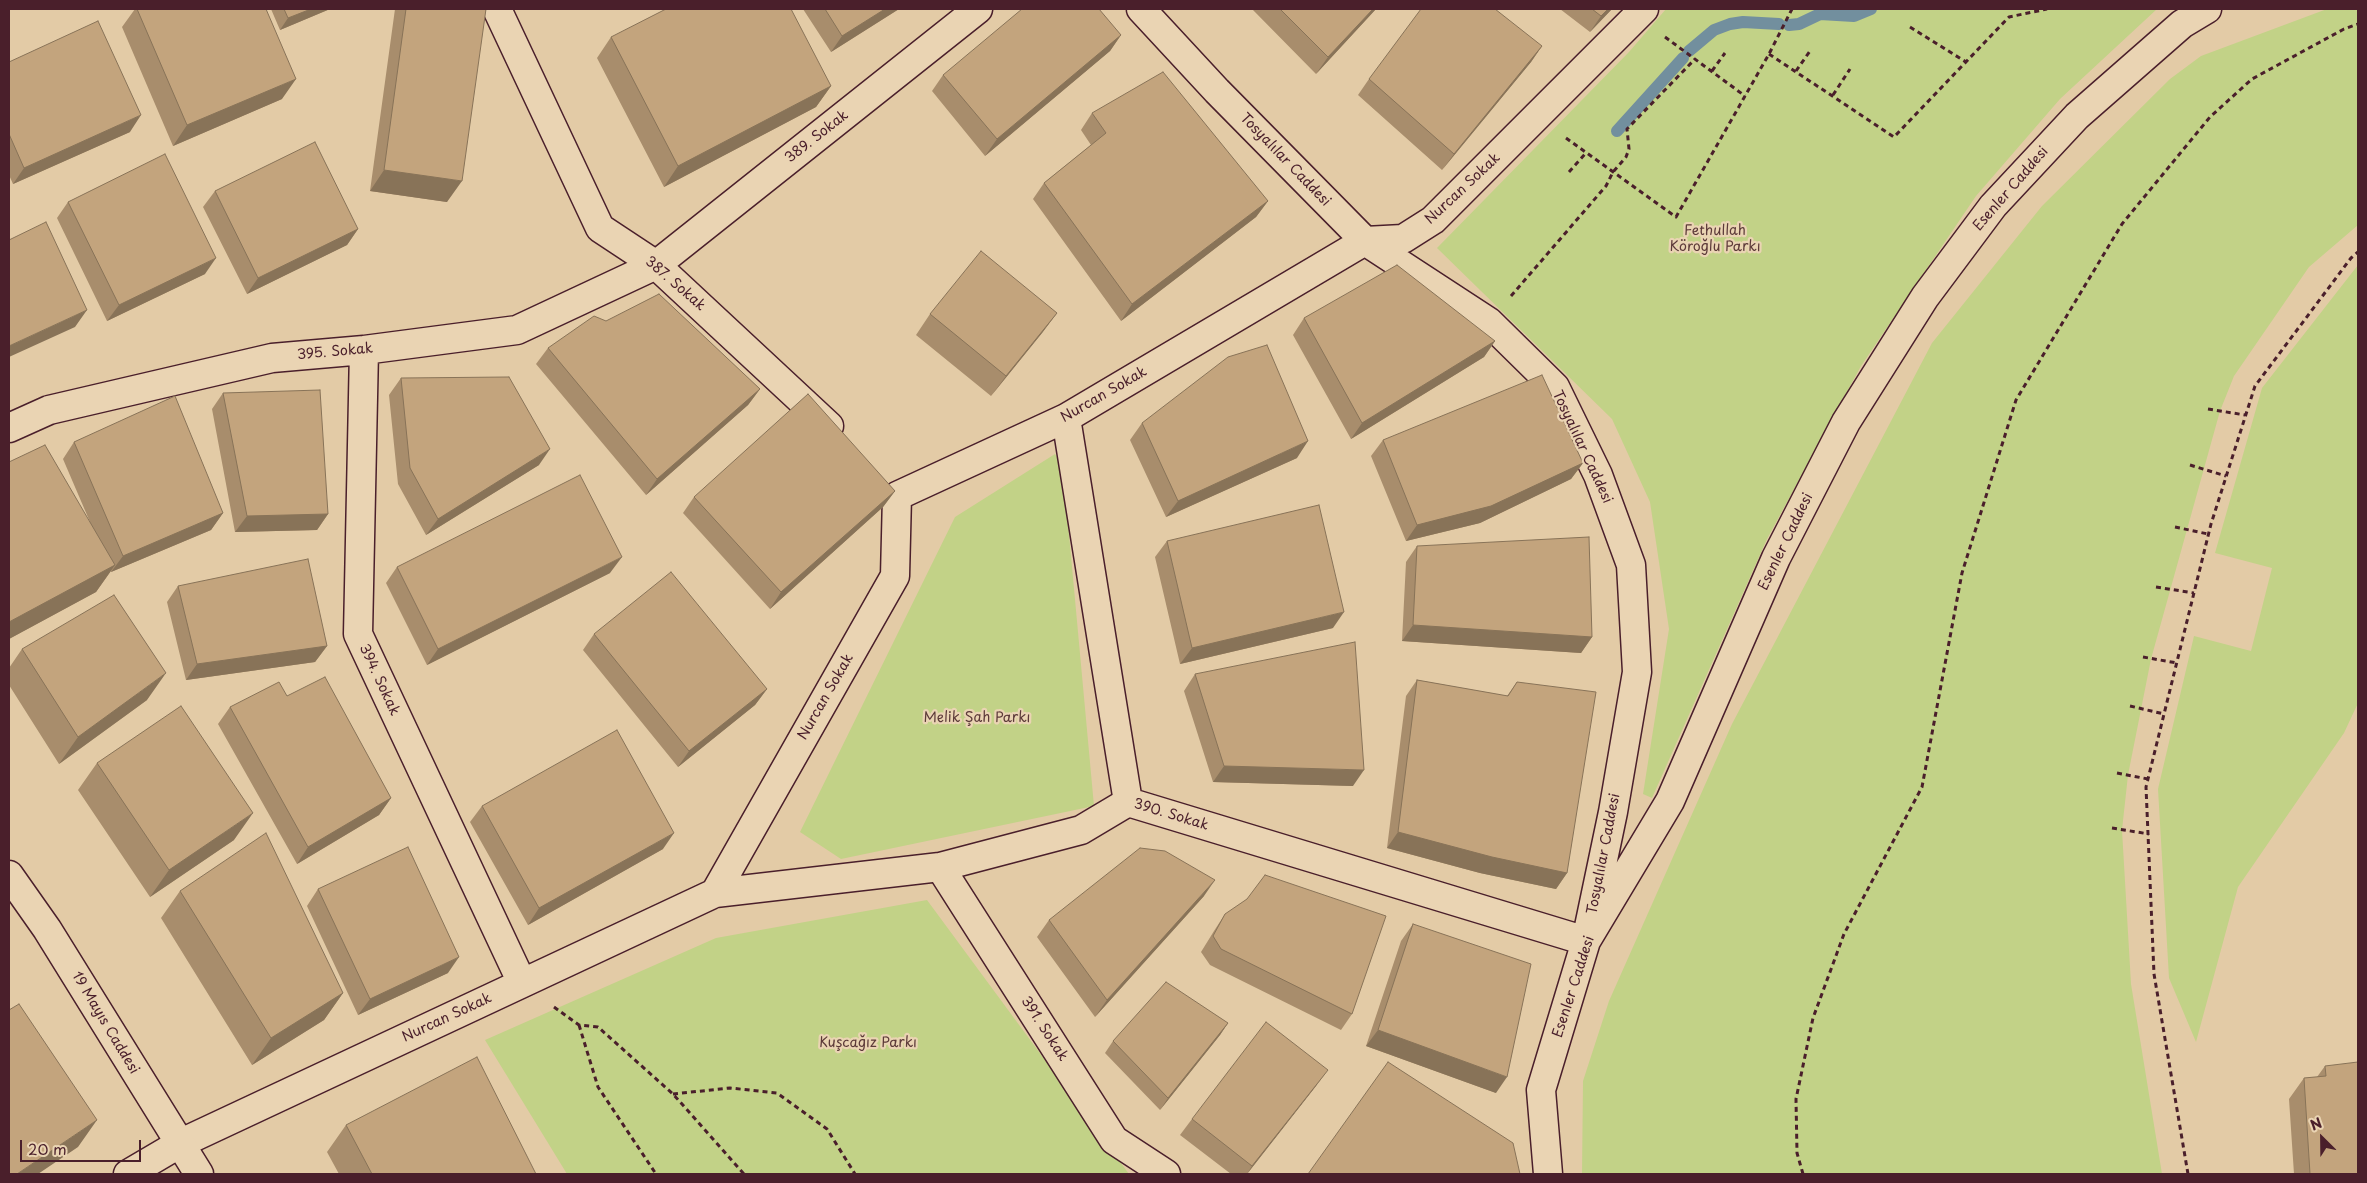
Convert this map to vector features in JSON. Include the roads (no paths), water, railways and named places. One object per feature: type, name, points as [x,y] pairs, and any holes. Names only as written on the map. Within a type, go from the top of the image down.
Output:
[{"type":"street","name":"387. Sokak","points":[[497,9],[600,228],[656,265],[846,443]]},
{"type":"street","name":"389. Sokak","points":[[656,265],[978,9]]},
{"type":"street","name":"Tosyalılar Caddesi","points":[[1141,9],[1217,91],[1365,241],[1489,322],[1555,387],[1598,475],[1632,565],[1637,672],[1613,812],[1586,941]]},
{"type":"street","name":"Nurcan Sokak","points":[[715,892],[894,576],[897,496],[1066,418],[1365,241],[1403,239],[1433,220],[1644,9]]},
{"type":"street","name":"Esenler Caddesi","points":[[1548,1174],[1541,1090],[1586,941],[1670,801],[1776,558],[1846,422],[1925,297],[1993,206],[2077,116],[2182,24],[2207,9]]},
{"type":"street","name":"395. Sokak","points":[[9,428],[49,410],[272,358],[364,350],[517,330],[656,265]]},
{"type":"street","name":"394. Sokak","points":[[364,350],[358,634],[522,983]]},
{"type":"street","name":"390. Sokak","points":[[1066,418],[1128,802],[1586,941]]},
{"type":"street","points":[[879,476],[897,496]]},
{"type":"street","name":"Nurcan Sokak","points":[[128,1174],[179,1144],[715,892],[940,867],[1081,830],[1128,802]]},
{"type":"street","name":"391. Sokak","points":[[940,867],[1114,1140],[1166,1174]]},
{"type":"street","name":"19 Mayıs Caddesi","points":[[9,875],[47,928],[199,1174]]},
{"type":"waterway","points":[[1789,25],[1799,24],[1820,14],[1854,16],[1871,9]]},
{"type":"waterway","points":[[1689,51],[1714,30],[1730,24],[1743,22],[1779,24]]},
{"type":"waterway","points":[[1617,131],[1683,58]]},
{"type":"park label","name":"Fethullah Köroğlu Parkı","points":[[1715,240]]},
{"type":"park label","name":"Melik Şah Parkı","points":[[977,718]]},
{"type":"park label","name":"Kuşcağız Parkı","points":[[868,1043]]}]
